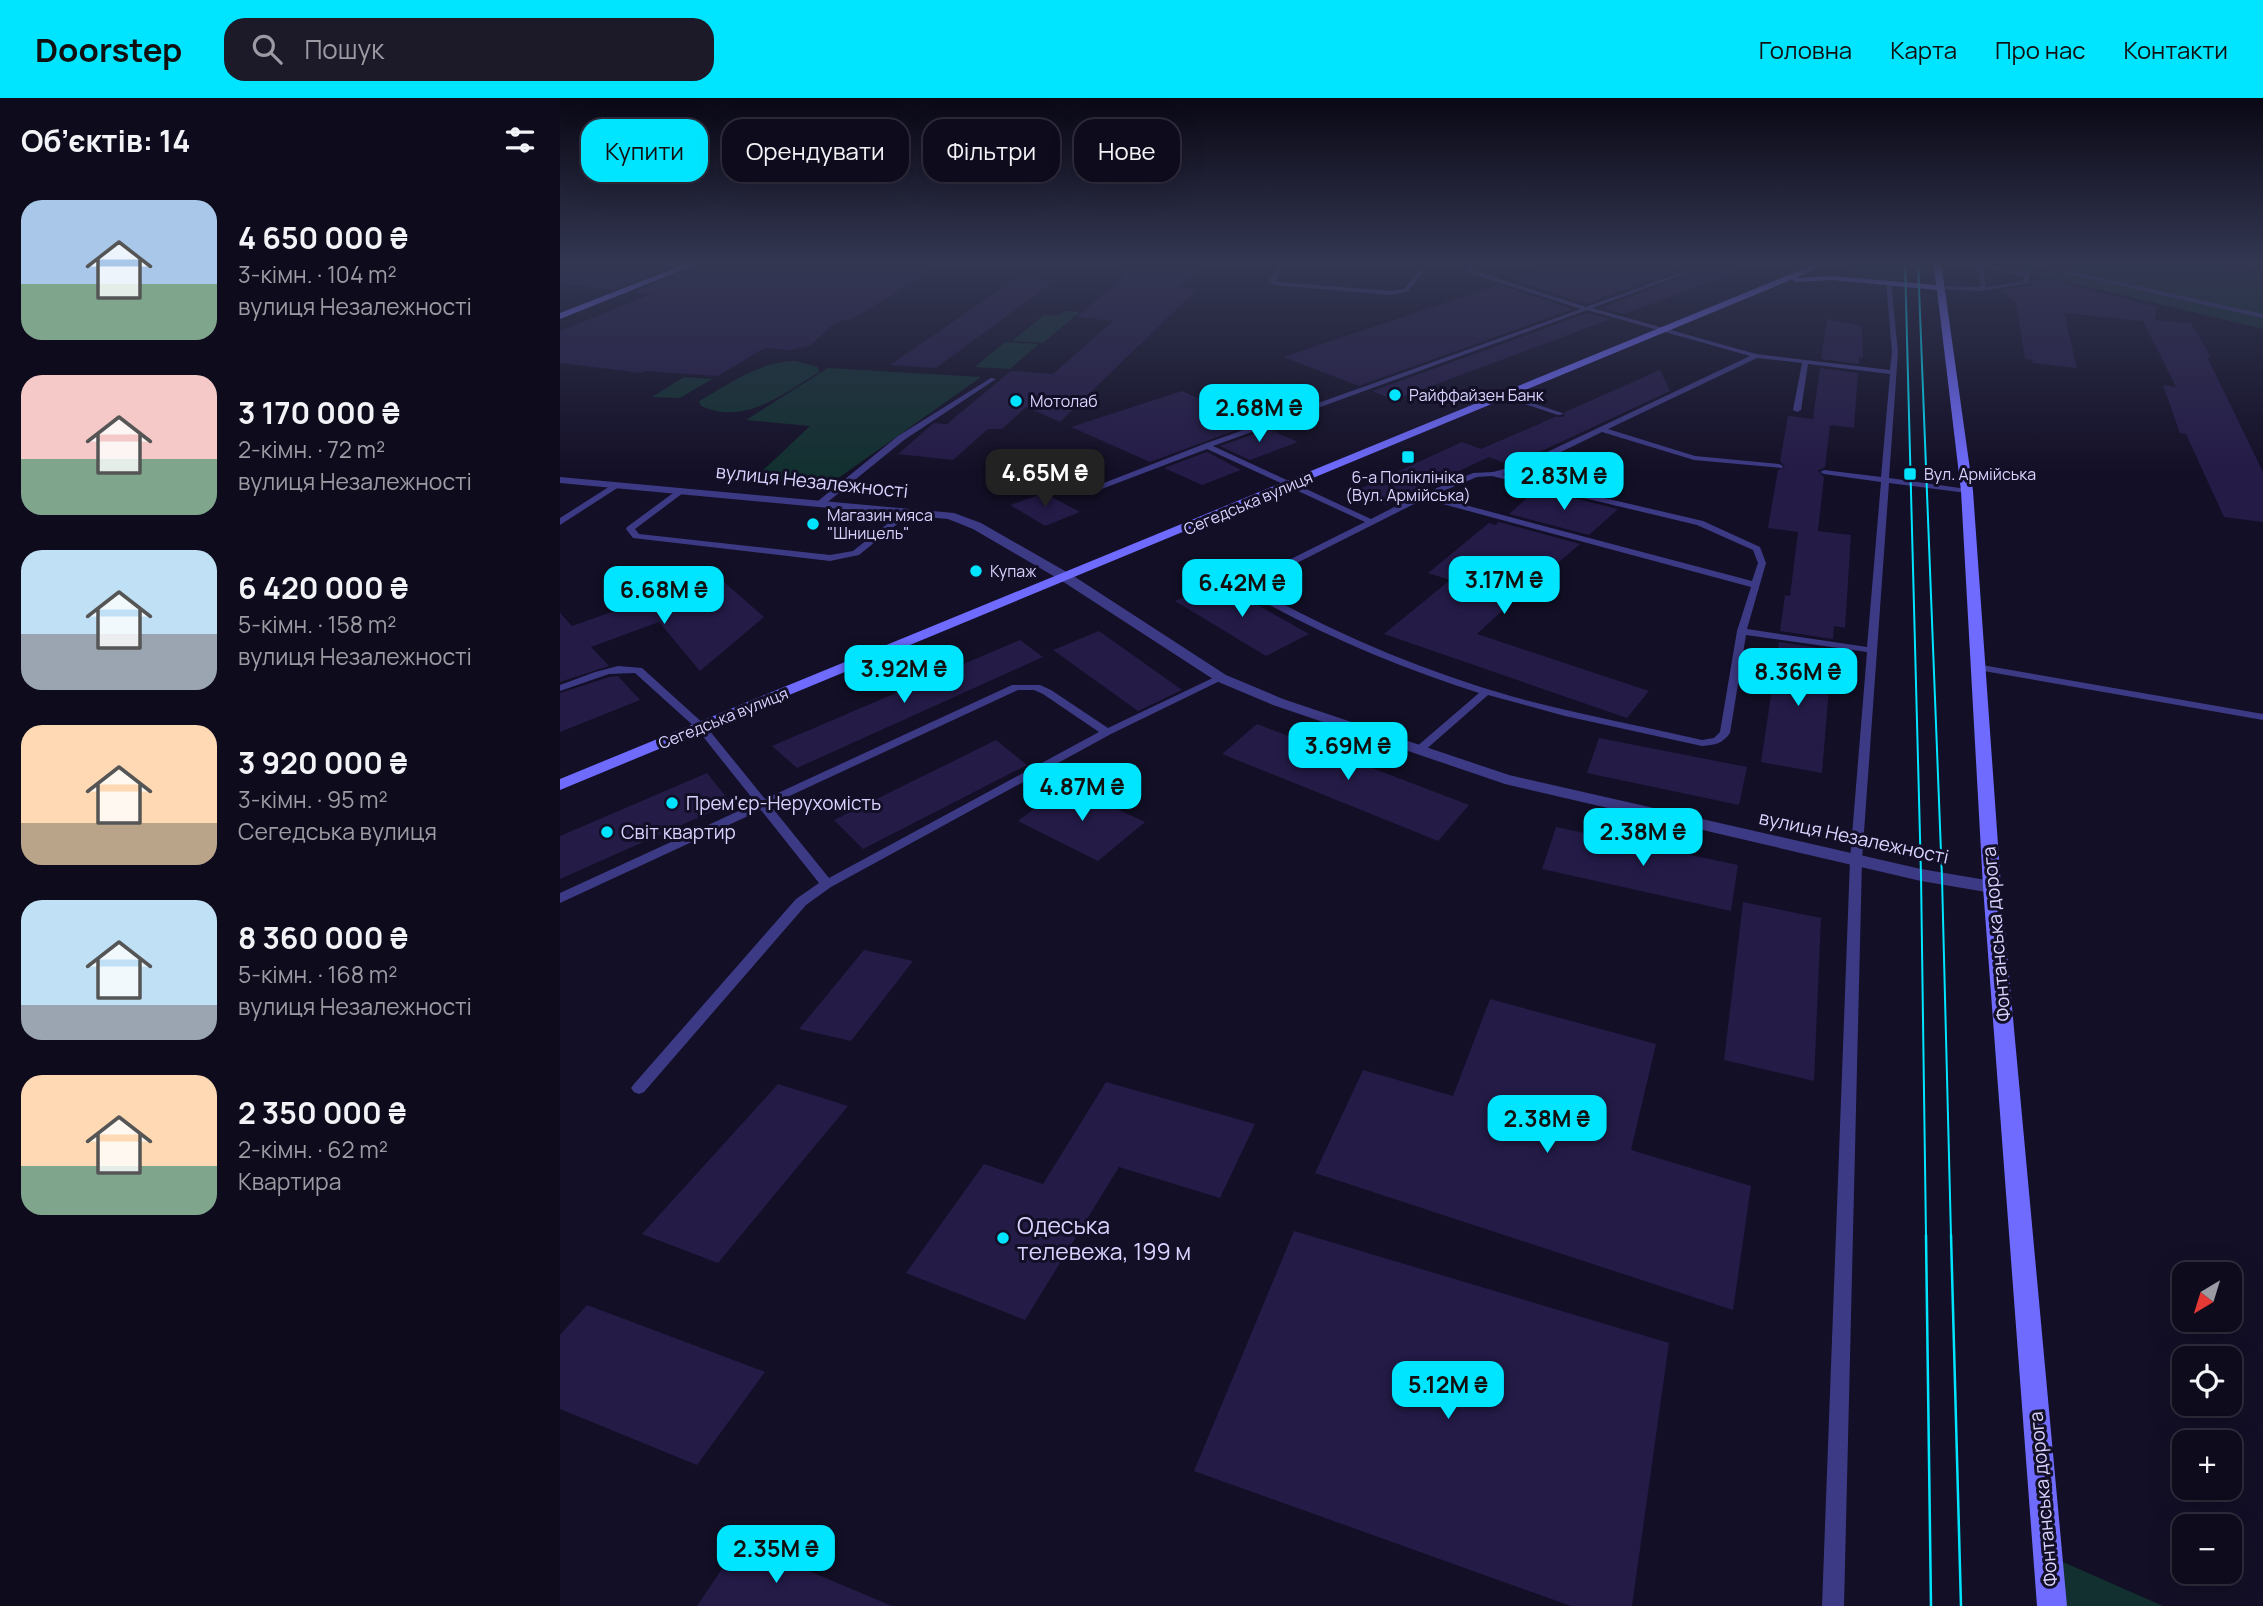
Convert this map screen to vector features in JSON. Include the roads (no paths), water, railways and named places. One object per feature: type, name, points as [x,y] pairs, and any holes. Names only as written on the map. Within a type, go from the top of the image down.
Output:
[{"type":"main road","name":"Сегедська вулиця","points":[[560,785],[1660,332]]},
{"type":"main road","name":"Фонтанська дорога","points":[[1945,332],[1967,491],[1976,667],[1992,887],[2052,1606]]},
{"type":"street","name":"вулиця Незалежності","points":[[560,480],[950,516],[977,526],[1068,578],[1221,678],[1278,702],[1505,779],[1856,860],[1992,887]]},
{"type":"lane","points":[[1021,475],[1060,479],[1091,491],[1207,446],[1523,332]]},
{"type":"lane","points":[[1668,332],[1756,356],[1893,372]]},
{"type":"lane","points":[[1833,1606],[1856,860],[1895,352],[1893,332]]},
{"type":"lane","points":[[1492,474],[1700,523],[1757,549],[1762,563],[1742,631],[1725,733],[1717,741],[1702,743],[1486,692],[1386,658],[1313,626],[1258,595],[1254,586],[1260,578],[1424,497],[1476,475],[1525,466],[1597,428],[1756,356]]},
{"type":"lane","points":[[1797,410],[1805,363]]},
{"type":"lane","points":[[821,503],[901,438],[993,379]]},
{"type":"lane","points":[[1505,396],[1560,415]]},
{"type":"lane","points":[[1597,428],[1694,458],[1779,466]]},
{"type":"lane","points":[[1207,446],[1371,522]]},
{"type":"lane","points":[[1824,472],[1967,491]]},
{"type":"lane","points":[[560,522],[618,485]]},
{"type":"lane","points":[[683,490],[630,529],[631,533],[636,536],[830,558],[856,552],[908,512]]},
{"type":"lane","points":[[1424,497],[1755,585]]},
{"type":"lane","points":[[1742,631],[1871,650]]},
{"type":"lane","points":[[560,688],[611,670],[626,667],[638,670],[701,727],[827,884]]},
{"type":"lane","points":[[1976,667],[2263,717]]},
{"type":"lane","points":[[639,1088],[800,902],[827,884],[1107,732],[1221,678]]},
{"type":"lane","points":[[560,898],[1016,687],[1036,687],[1047,692],[1107,732]]},
{"type":"lane","points":[[1419,750],[1486,692]]},
{"type":"tram line","points":[[1907,332],[1921,875],[1926,1236]]},
{"type":"tram line","points":[[1921,332],[1942,878],[1951,1236]]},
{"type":"tram line","points":[[1926,1235],[1931,1606]]},
{"type":"tram line","points":[[1951,1235],[1961,1606]]},
{"type":"place","name":"Райффайзен Банк","points":[[1395,395]]},
{"type":"place","name":"Мотолаб","points":[[1016,401]]},
{"type":"place","name":"6-а Поліклініка (Вул. Армійська)","points":[[1408,457]]},
{"type":"place","name":"Вул. Армійська","points":[[1910,474]]},
{"type":"place","name":"Магазин мяса \"Шницель\"","points":[[813,524]]},
{"type":"place","name":"Купаж","points":[[976,571]]},
{"type":"place","name":"Прем'єр-Нерухомість","points":[[672,803]]},
{"type":"place","name":"Світ квартир","points":[[607,832]]},
{"type":"place","name":"Одеська телевежа, 199 м","points":[[1003,1238]]}]
